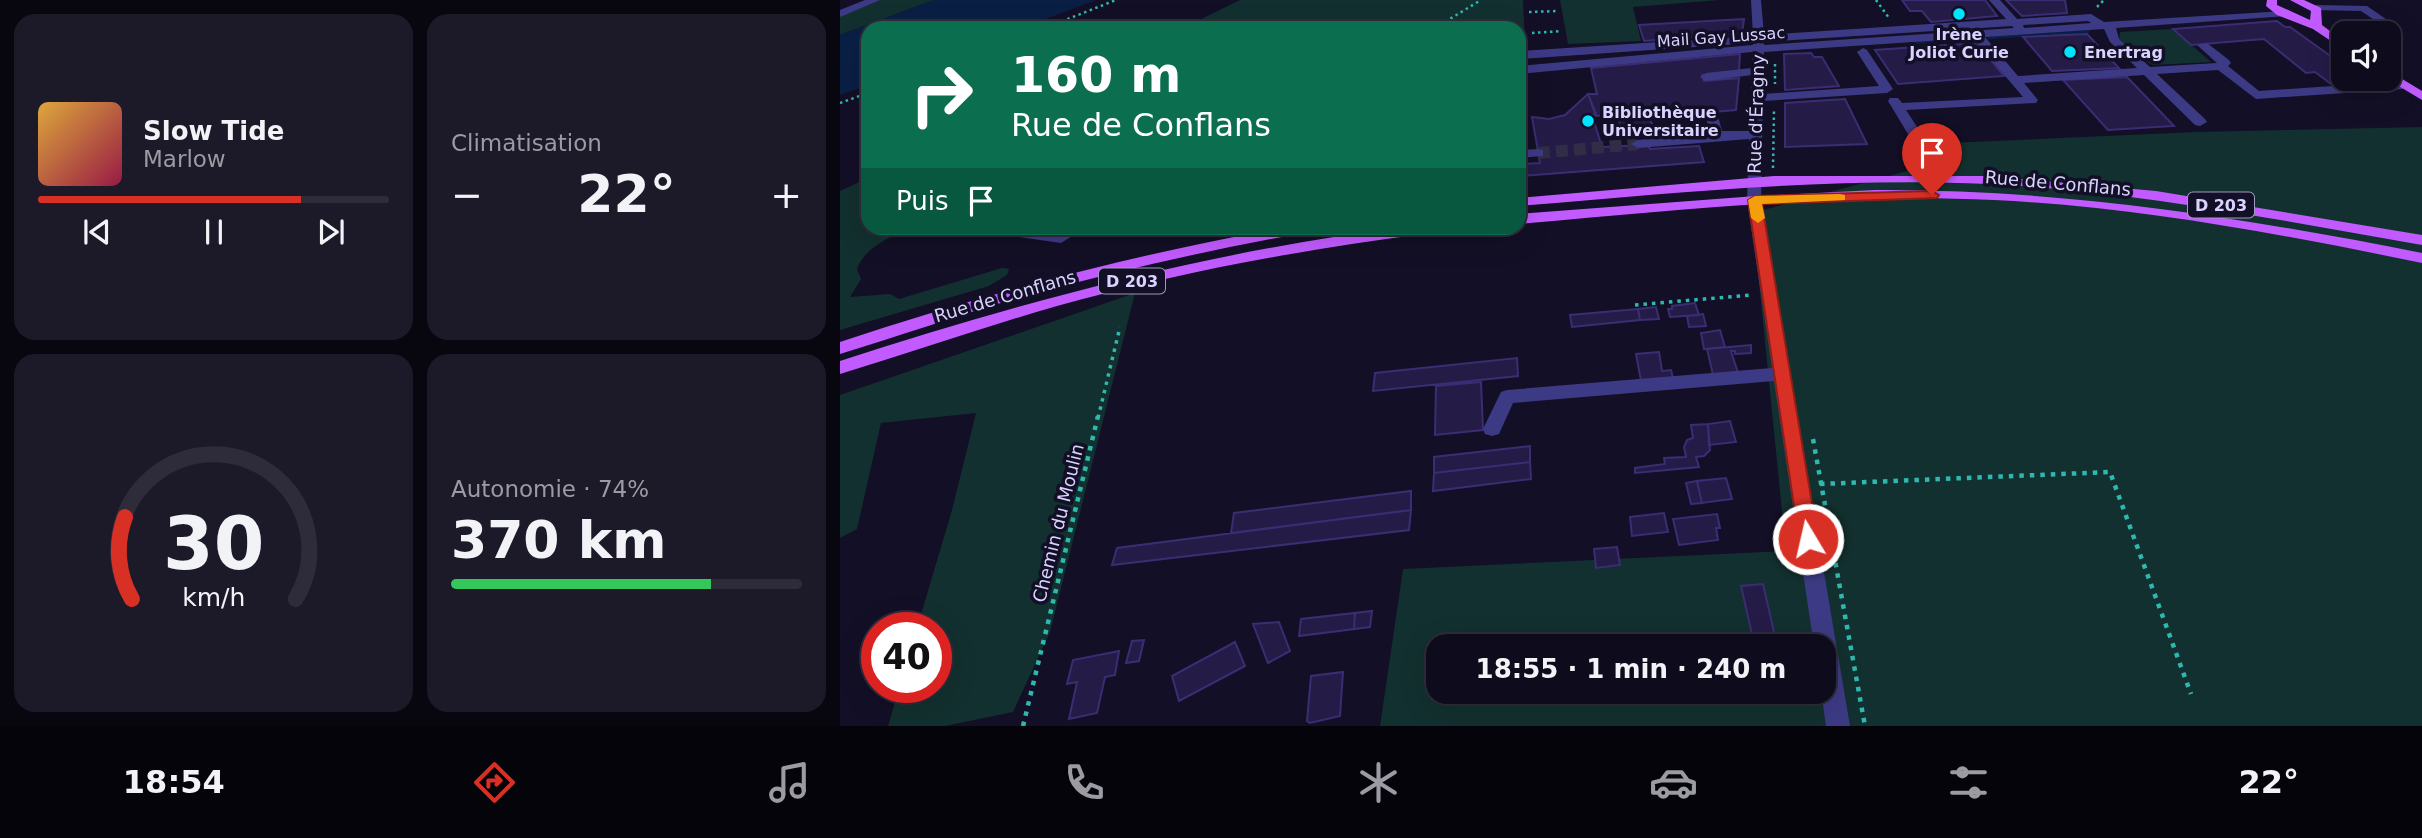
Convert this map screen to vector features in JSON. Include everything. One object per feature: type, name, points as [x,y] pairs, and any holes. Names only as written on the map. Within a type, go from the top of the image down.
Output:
[{"type":"main road","points":[[2273,0],[2271,6],[2288,15],[2315,17]]},
{"type":"main road","points":[[2295,0],[2331,34]]},
{"type":"main road","points":[[2403,85],[2422,96]]},
{"type":"main road","name":"Rue de Conflans","points":[[1526,202],[1946,179],[2061,185],[2205,202],[2422,240]]},
{"type":"main road","name":"Rue de Conflans","points":[[1526,218],[1754,191],[1942,195],[2057,201],[2258,226],[2422,258]]},
{"type":"main road","name":"Rue de Conflans","points":[[840,348],[949,312],[1077,276],[1186,250],[1266,235]]},
{"type":"main road","name":"Rue de Conflans","points":[[840,368],[1001,316],[1153,275],[1296,246],[1378,235]]},
{"type":"street","points":[[840,14],[875,0]]},
{"type":"street","name":"Rue d'Éragny","points":[[1756,0],[1758,71],[1754,191],[1838,726]]},
{"type":"street","points":[[1994,0],[2024,32]]},
{"type":"street","points":[[2315,17],[2363,8],[2382,21]]},
{"type":"street","name":"Mail Gay Lussac","points":[[1921,33],[1977,35],[2266,14],[2288,15]]},
{"type":"street","name":"Mail Gay Lussac","points":[[1526,55],[1758,44],[1921,33],[2014,22],[2091,17],[2105,26]]},
{"type":"street","points":[[2105,26],[2114,40],[2200,122]]},
{"type":"street","points":[[1898,107],[2032,100],[1977,35]]},
{"type":"street","name":"Mail Gay Lussac","points":[[1526,69],[1758,44]]},
{"type":"street","points":[[2203,45],[2225,63]]},
{"type":"street","points":[[1863,52],[1916,136]]},
{"type":"street","points":[[2016,80],[2221,65],[2256,96],[2403,85]]},
{"type":"street","points":[[1706,77],[1758,71]]},
{"type":"street","points":[[1757,98],[1887,89]]},
{"type":"street","points":[[1712,116],[1717,136]]},
{"type":"street","points":[[1638,144],[1736,134],[1755,135]]},
{"type":"street","points":[[1526,154],[1538,153]]},
{"type":"street","points":[[1040,235],[1061,238],[1066,235]]},
{"type":"street","points":[[1492,429],[1507,397],[1782,374]]},
{"type":"path","points":[[1063,21],[1116,0]]},
{"type":"path","points":[[1446,21],[1481,0]]},
{"type":"path","points":[[1876,0],[1895,25]]},
{"type":"path","points":[[2094,0],[2099,4]]},
{"type":"path","points":[[1529,12],[1558,11]]},
{"type":"path","points":[[1532,33],[1562,31]]},
{"type":"path","points":[[840,103],[861,96]]},
{"type":"path","points":[[1635,305],[1770,293]]},
{"type":"path","name":"Chemin du Moulin","points":[[1023,726],[1120,327]]},
{"type":"path","points":[[1812,430],[1864,726]]},
{"type":"path","points":[[1800,486],[2110,472],[2191,694]]},
{"type":"green space","points":[[878,0],[934,0],[878,21],[861,21],[861,27],[840,35],[840,15]]},
{"type":"green space","points":[[1240,0],[1523,0],[1524,21],[1197,21]]},
{"type":"green space","points":[[1560,0],[1720,0],[1633,7],[1641,41],[1568,44]]},
{"type":"green space","points":[[2173,29],[2211,62],[2153,65],[2141,59],[2119,39],[2120,32]]},
{"type":"green space","points":[[2422,127],[2422,726],[1380,726],[1403,569],[1786,551],[1752,213],[1926,166],[1904,145],[2197,132]]},
{"type":"green space","points":[[861,181],[861,235],[896,235],[866,254],[857,269],[861,279],[850,297],[890,294],[899,299],[1002,268],[1009,269],[1007,275],[989,286],[840,330],[840,191]]},
{"type":"green space","points":[[1135,293],[1050,632],[1013,712],[945,726],[888,726],[895,703],[952,703],[952,612],[922,612],[952,510],[976,413],[881,423],[857,529],[840,538],[840,395]]},
{"type":"water","points":[[934,0],[1096,0],[1040,21],[878,21]]},
{"type":"water","points":[[861,27],[861,88],[840,95],[840,35]]},
{"type":"building","name":"Irène Joliot Curie","points":[[1902,0],[1985,0],[1997,16],[1931,22],[1922,11],[1910,11]]},
{"type":"building","points":[[2006,0],[2065,0],[2067,13],[2022,16]]},
{"type":"building","points":[[1744,19],[1742,33],[1644,41],[1639,25]]},
{"type":"building","points":[[2277,21],[2290,27],[2331,56],[2331,84],[2315,72],[2306,73],[2264,39],[2191,45],[2173,29]]},
{"type":"building","name":"Enertrag","points":[[2087,34],[2119,68],[2052,71],[2023,37]]},
{"type":"building","points":[[1977,43],[2004,76],[1898,84],[1875,50]]},
{"type":"building","points":[[1811,53],[1814,57],[1822,57],[1839,86],[1785,90],[1784,54]]},
{"type":"building","points":[[1740,54],[1739,71],[1702,75],[1704,81],[1739,78],[1736,110],[1654,117],[1650,111],[1645,112],[1654,127],[1620,130],[1619,114],[1596,116],[1588,94],[1597,94],[1591,68]]},
{"type":"building","points":[[2127,77],[2174,126],[2108,130],[2063,80]]},
{"type":"building","points":[[1588,94],[1596,114],[1592,115],[1602,147],[1648,145],[1650,149],[1699,146],[1704,162],[1526,176],[1526,164],[1540,163],[1532,117],[1549,119],[1565,115]]},
{"type":"building","points":[[1845,99],[1867,144],[1785,147],[1785,103]]},
{"type":"building","points":[[1695,303],[1699,315],[1670,317],[1668,309],[1672,309],[1672,306]]},
{"type":"building","points":[[1656,307],[1659,319],[1640,320],[1638,309]]},
{"type":"building","points":[[1638,309],[1640,320],[1572,327],[1570,315]]},
{"type":"building","points":[[1703,314],[1706,326],[1689,327],[1687,316]]},
{"type":"building","points":[[1720,330],[1725,347],[1704,349],[1701,333]]},
{"type":"building","points":[[1751,345],[1751,353],[1735,354],[1735,351],[1731,351],[1738,373],[1713,375],[1707,349]]},
{"type":"building","points":[[1659,352],[1662,371],[1671,370],[1673,378],[1641,381],[1636,354]]},
{"type":"building","points":[[1517,358],[1518,376],[1373,391],[1375,373]]},
{"type":"building","points":[[1481,382],[1483,430],[1435,435],[1436,386]]},
{"type":"building","points":[[1730,421],[1736,442],[1709,445],[1708,424]]},
{"type":"building","points":[[1708,424],[1710,450],[1704,456],[1696,457],[1699,467],[1635,473],[1635,468],[1665,464],[1664,458],[1686,457],[1684,447],[1687,440],[1693,438],[1691,425]]},
{"type":"building","points":[[1530,446],[1530,462],[1434,473],[1434,457]]},
{"type":"building","points":[[1530,462],[1531,479],[1433,491],[1434,473]]},
{"type":"building","points":[[1726,478],[1732,499],[1702,503],[1697,481]]},
{"type":"building","points":[[1697,481],[1702,503],[1691,504],[1686,483]]},
{"type":"building","points":[[1411,491],[1411,510],[1231,533],[1234,513]]},
{"type":"building","points":[[1411,510],[1409,530],[1112,565],[1117,548]]},
{"type":"building","points":[[1664,513],[1668,532],[1632,536],[1630,517]]},
{"type":"building","points":[[1717,514],[1720,528],[1716,528],[1718,540],[1679,545],[1673,519]]},
{"type":"building","points":[[1617,547],[1620,565],[1596,568],[1594,549]]},
{"type":"building","points":[[1763,584],[1774,634],[1752,634],[1741,586]]},
{"type":"building","points":[[1372,611],[1370,627],[1354,629],[1355,613]]},
{"type":"building","points":[[1355,613],[1354,629],[1299,636],[1301,619]]},
{"type":"building","points":[[1279,622],[1290,651],[1268,663],[1253,624]]},
{"type":"building","points":[[1144,640],[1139,661],[1126,663],[1132,641]]},
{"type":"building","points":[[1235,642],[1245,666],[1179,701],[1172,676]]},
{"type":"building","points":[[1119,651],[1115,675],[1105,677],[1097,713],[1069,719],[1077,682],[1067,684],[1073,660]]},
{"type":"building","points":[[1343,672],[1340,716],[1310,723],[1307,721],[1311,676]]},
{"type":"waterway","points":[[2052,33],[2088,31]]},
{"type":"waterway","points":[[1990,37],[2047,33]]},
{"type":"waterway","points":[[1915,42],[1932,41]]},
{"type":"tunnel","points":[[1538,153],[1638,144]]},
{"type":"slow traffic","points":[[1758,218],[1755,200],[1840,198]]},
{"type":"place","name":"Irène Joliot Curie","points":[[1959,14]]},
{"type":"place","name":"Enertrag","points":[[2070,52]]},
{"type":"place","name":"Bibliothèque Universitaire","points":[[1588,121]]},
{"type":"route","points":[[1808,539],[1755,200],[1932,195]]}]
